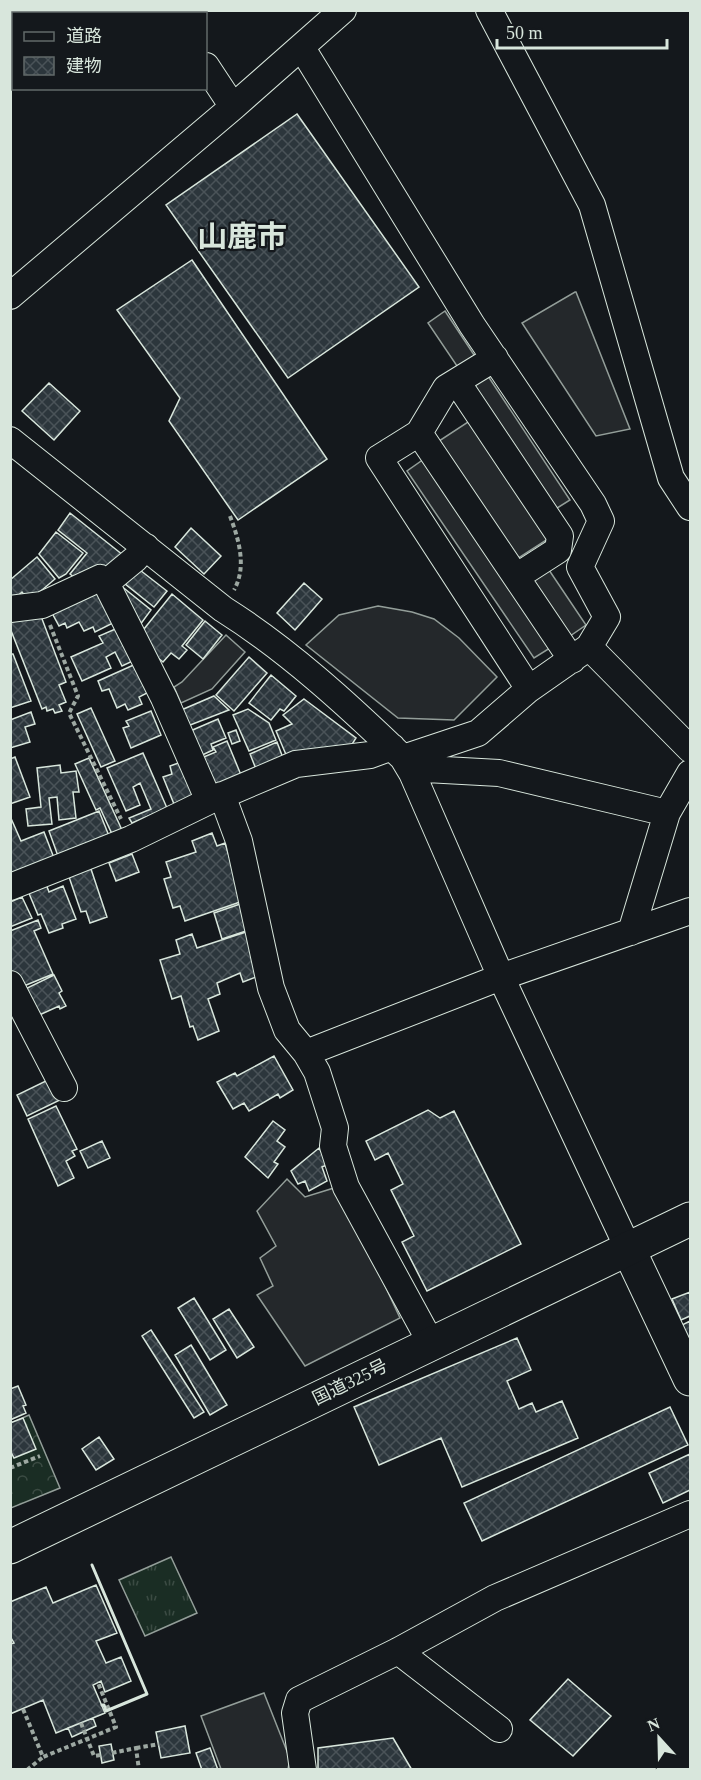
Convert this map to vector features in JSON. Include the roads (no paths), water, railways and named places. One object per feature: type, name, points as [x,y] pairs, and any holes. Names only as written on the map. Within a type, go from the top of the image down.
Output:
[{"type":"main road","name":"国道325号","points":[[10,1547],[690,1219]]},
{"type":"main road","points":[[628,1248],[690,1379]]},
{"type":"street","points":[[10,296],[302,48],[343,10]]},
{"type":"street","points":[[489,10],[592,205],[681,471],[690,507]]},
{"type":"street","points":[[10,887],[131,839],[215,798],[296,764],[370,755],[402,759],[478,733],[529,689],[581,653],[607,617],[580,567],[601,521],[593,504],[495,358],[302,48]]},
{"type":"street","points":[[207,68],[233,107]]},
{"type":"street","points":[[495,358],[446,388],[419,433],[379,458],[529,689]]},
{"type":"street","points":[[457,382],[560,536],[558,550],[516,577]]},
{"type":"street","points":[[419,433],[516,577],[581,653],[690,749]]},
{"type":"street","points":[[10,440],[223,609],[259,632],[402,759],[426,770],[499,773],[667,813]]},
{"type":"street","points":[[106,583],[135,560],[146,547]]},
{"type":"street","points":[[10,609],[42,605],[100,578],[106,583],[238,841],[271,988],[287,1030],[306,1053],[317,1072],[335,1128],[333,1146],[346,1188],[430,1344]]},
{"type":"street","points":[[402,759],[501,978],[628,1248]]},
{"type":"street","points":[[631,932],[667,813],[690,773]]},
{"type":"street","points":[[306,1053],[501,978],[690,911]]},
{"type":"street","points":[[10,984],[64,1088]]},
{"type":"street","points":[[303,1770],[295,1713],[298,1700],[398,1651],[495,1598],[690,1514]]},
{"type":"street","points":[[398,1651],[499,1729]]},
{"type":"district","name":"山鹿市","points":[[242,236]]}]
